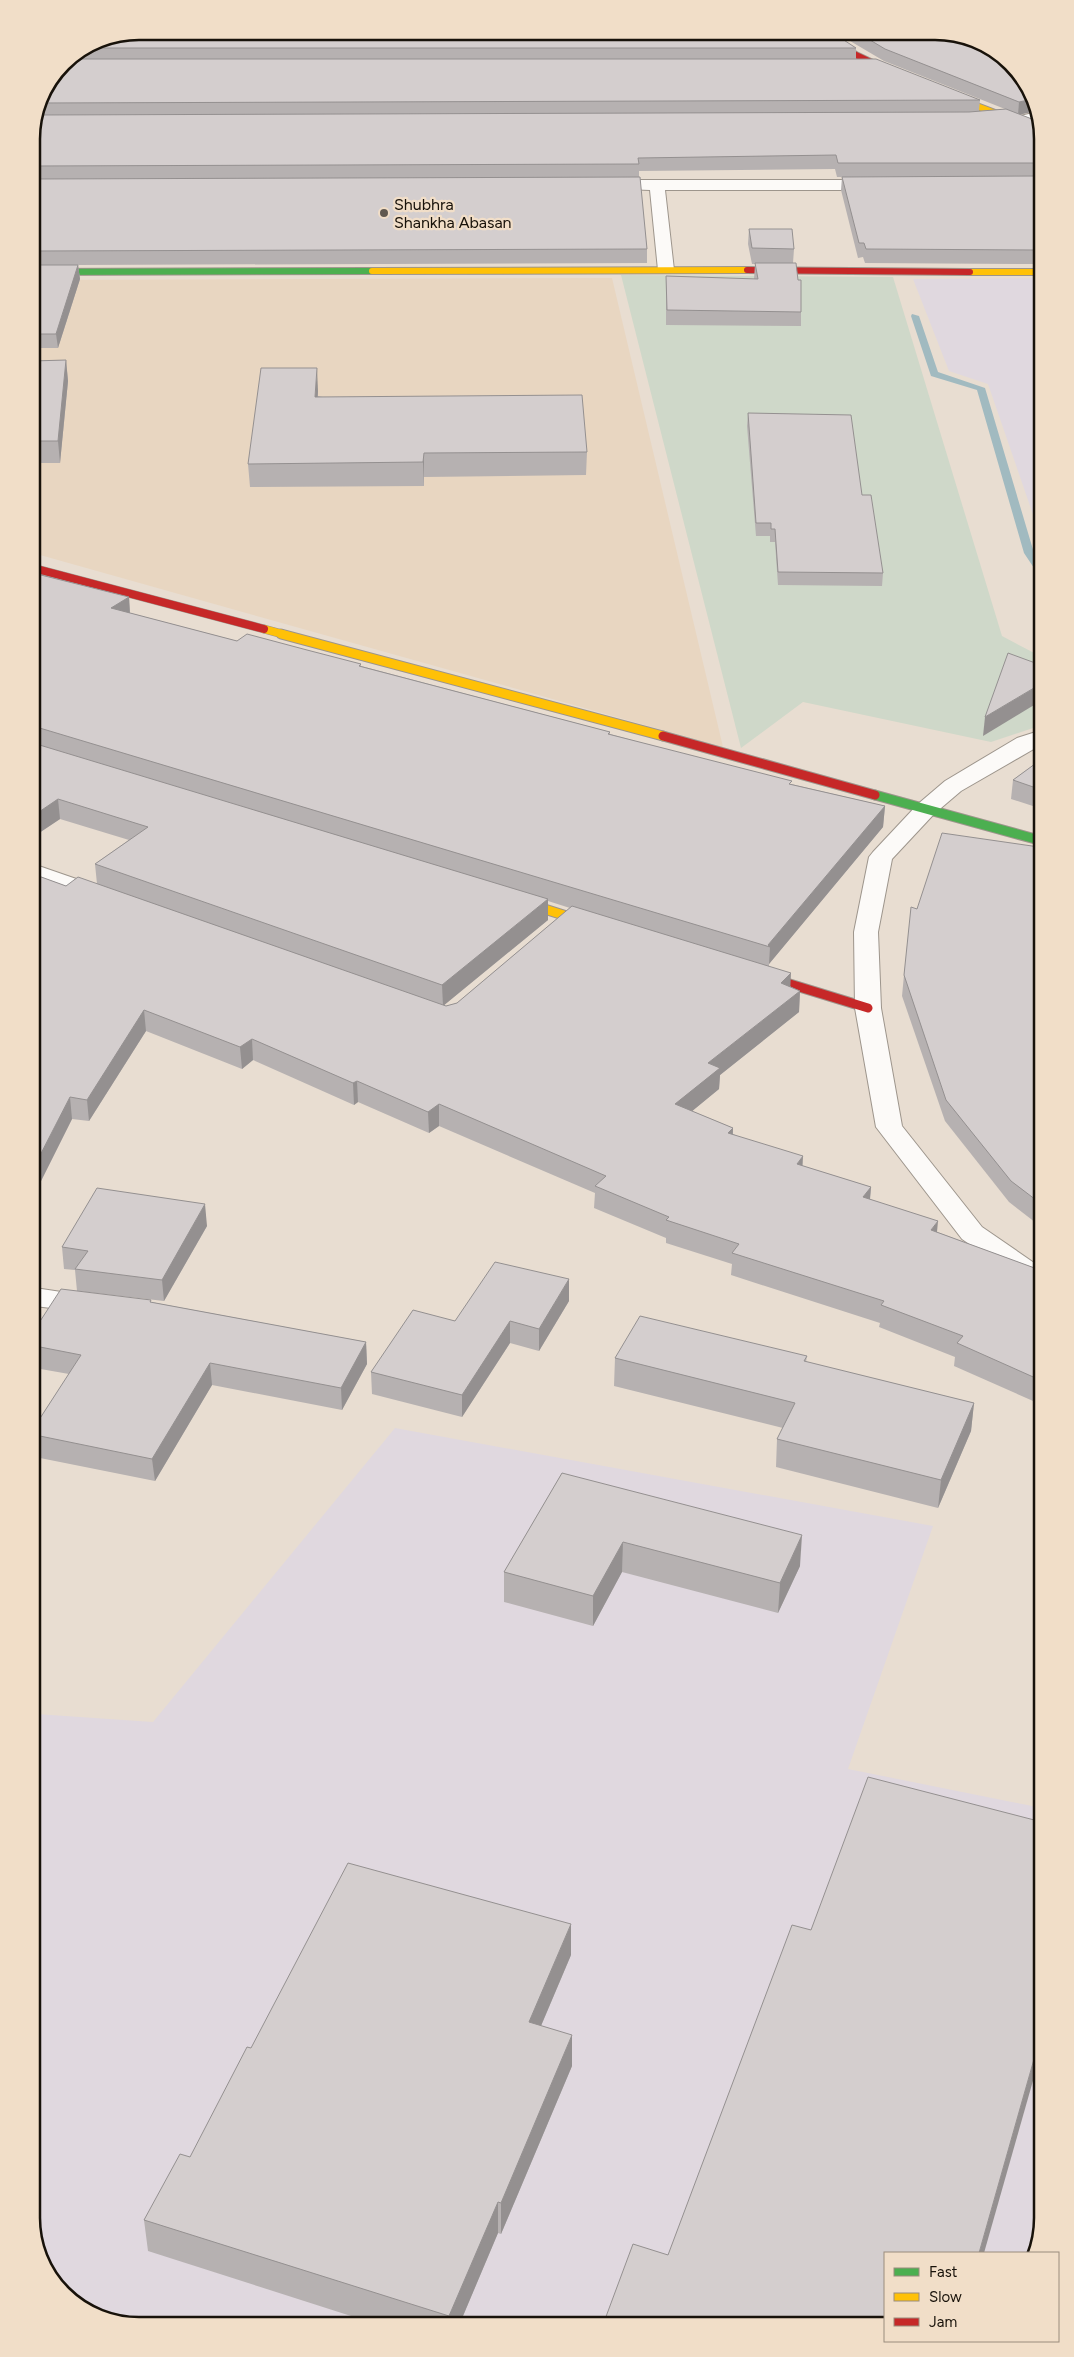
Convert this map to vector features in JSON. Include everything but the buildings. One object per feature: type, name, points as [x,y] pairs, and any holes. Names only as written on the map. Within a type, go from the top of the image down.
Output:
[{"type":"street","points":[[833,40],[878,66],[905,77]]},
{"type":"street","points":[[848,66],[878,66]]},
{"type":"street","points":[[932,88],[1033,128]]},
{"type":"street","points":[[968,119],[1011,119],[1031,117]]},
{"type":"street","points":[[587,185],[894,184]]},
{"type":"street","points":[[657,185],[666,270]]},
{"type":"street","points":[[40,272],[666,270],[1034,272]]},
{"type":"street","points":[[40,570],[562,708],[1034,839]]},
{"type":"street","points":[[1034,740],[1025,743],[953,786],[926,809],[881,858],[866,932],[868,1008],[889,1127],[972,1233],[1034,1276]]},
{"type":"street","points":[[40,873],[127,904]]},
{"type":"street","points":[[504,897],[607,928]]},
{"type":"street","points":[[546,936],[570,917]]},
{"type":"street","points":[[747,971],[868,1008]]},
{"type":"street","points":[[40,1298],[112,1306]]},
{"type":"shaded area","points":[[612,278],[723,747],[40,555],[40,280]]},
{"type":"shaded area","points":[[1034,278],[1034,517],[988,384],[949,371],[913,279]]},
{"type":"shaded area","points":[[395,1428],[933,1526],[848,1769],[1034,1806],[1034,2218],[1028,2252],[884,2252],[884,2317],[133,2317],[107,2312],[90,2304],[69,2288],[53,2267],[45,2250],[41,2231],[40,1714],[153,1722]]},
{"type":"green space","points":[[621,275],[893,277],[1002,636],[1034,653],[1034,728],[991,742],[803,702],[741,748]]},
{"type":"waterway","points":[[915,316],[934,374],[981,388],[1029,553],[1034,560]]},
{"type":"traffic: fast","points":[[40,272],[372,271]]},
{"type":"traffic: fast","points":[[875,795],[1034,839]]},
{"type":"traffic: slow","points":[[945,94],[1033,128]]},
{"type":"traffic: slow","points":[[372,271],[747,270]]},
{"type":"traffic: slow","points":[[970,272],[1034,272]]},
{"type":"traffic: slow","points":[[264,629],[663,736]]},
{"type":"traffic: slow","points":[[513,899],[598,926]]},
{"type":"traffic: jam","points":[[833,40],[856,55],[898,75]]},
{"type":"traffic: jam","points":[[747,270],[970,272]]},
{"type":"traffic: jam","points":[[40,570],[264,629]]},
{"type":"traffic: jam","points":[[663,736],[875,795]]},
{"type":"traffic: jam","points":[[754,973],[868,1008]]},
{"type":"place","name":"Shubhra Shankha Abasan","points":[[384,213]]}]
